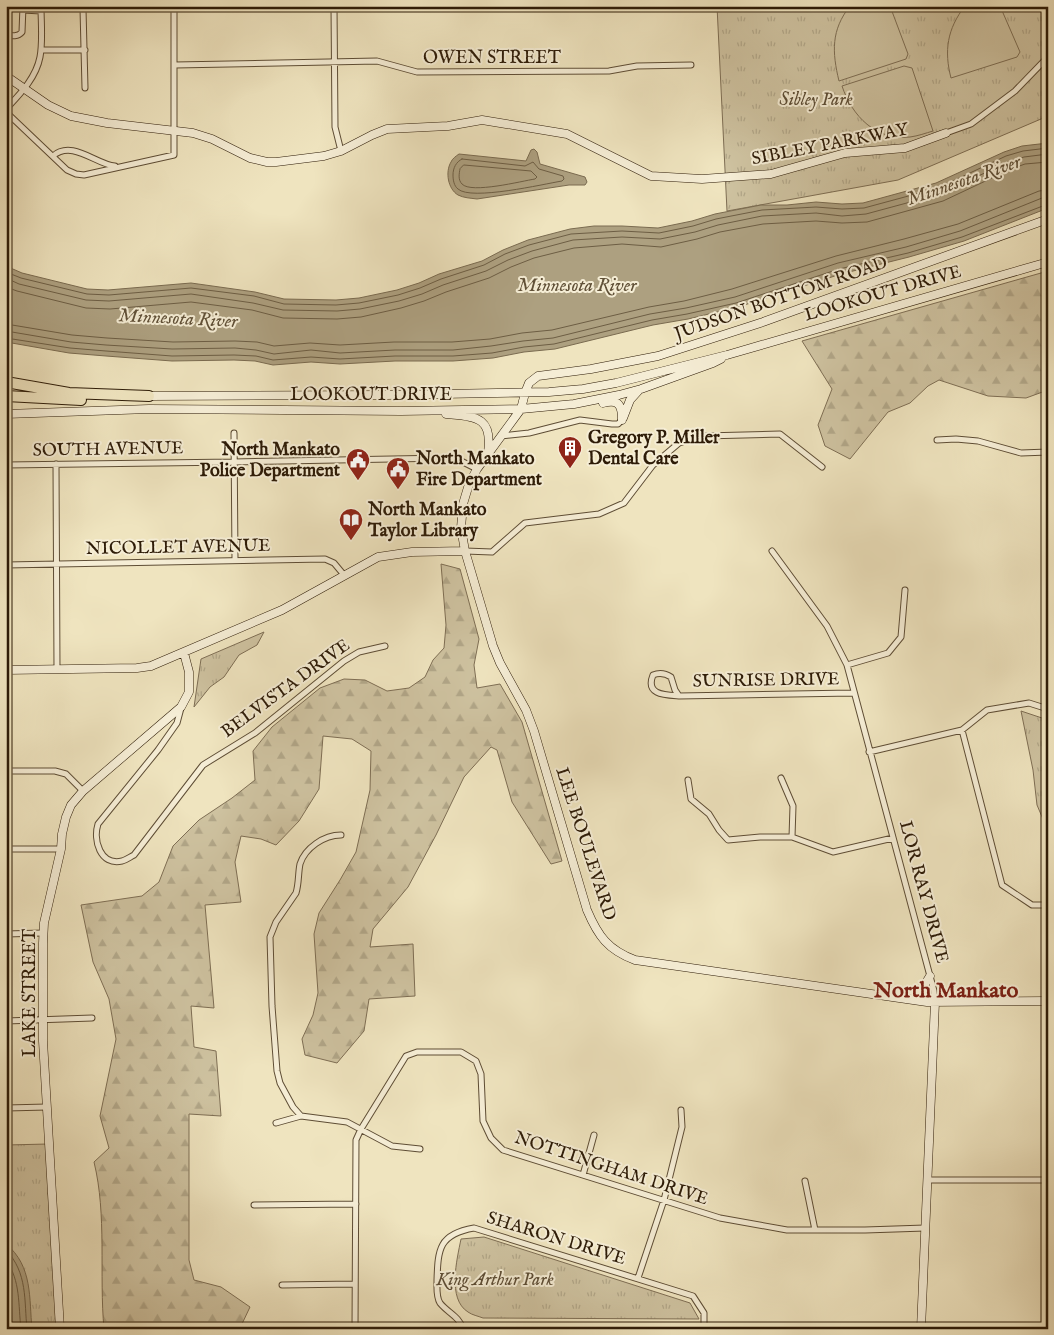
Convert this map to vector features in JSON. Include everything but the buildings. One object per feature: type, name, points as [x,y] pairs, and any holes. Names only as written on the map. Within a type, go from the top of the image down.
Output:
[{"type":"highway","points":[[6,382],[69,392],[149,396]]},
{"type":"highway","points":[[6,396],[98,400],[149,396]]},
{"type":"main road","name":"SIBLEY PARKWAY","points":[[6,76],[48,105],[71,116],[107,124],[174,130],[203,136],[250,158],[267,162],[324,156],[341,151],[387,129],[448,126],[482,120],[567,134],[651,176],[702,179],[771,174],[844,154],[905,148],[946,133]]},
{"type":"main road","name":"JUDSON BOTTOM ROAD","points":[[525,393],[530,383],[538,376],[591,369],[658,356],[763,322],[1048,219]]},
{"type":"main road","name":"LOOKOUT DRIVE","points":[[149,396],[525,393],[584,389],[616,383],[728,355],[1048,262]]},
{"type":"main road","name":"LOOKOUT DRIVE","points":[[6,414],[149,409],[401,411],[550,407],[574,404],[641,389],[713,363],[728,355]]},
{"type":"main road","points":[[622,420],[630,400],[641,389]]},
{"type":"main road","name":"LEE BOULEVARD","points":[[525,393],[521,409],[477,469],[469,484],[463,504],[461,528],[465,551],[493,646],[500,663],[526,710],[534,731],[587,910],[600,937],[622,956],[635,960],[935,1002],[1048,1001]]},
{"type":"main road","points":[[550,407],[575,408],[615,402],[622,411],[622,420]]},
{"type":"main road","points":[[401,411],[464,416],[477,419],[488,430],[490,437],[488,454]]},
{"type":"main road","points":[[6,670],[137,668],[151,666],[282,610],[378,557],[412,552],[465,551]]},
{"type":"main road","points":[[181,707],[189,692],[189,672],[184,653]]},
{"type":"main road","name":"LAKE STREET","points":[[60,1329],[46,1107],[43,933],[61,849],[62,834],[71,805],[83,791],[181,707]]},
{"type":"main road","points":[[874,993],[922,988],[930,976]]},
{"type":"main road","name":"LOR RAY DRIVE","points":[[921,1329],[935,1002]]},
{"type":"street","points":[[6,35],[14,36],[22,32],[23,8],[40,8],[41,50],[38,64],[25,89],[6,110],[67,170],[84,175],[174,155],[174,6]]},
{"type":"street","points":[[334,6],[335,127],[341,151]]},
{"type":"street","points":[[83,8],[85,88]]},
{"type":"street","points":[[41,50],[85,50]]},
{"type":"street","points":[[946,133],[971,124],[1015,91],[1048,55]]},
{"type":"street","name":"OWEN STREET","points":[[175,65],[377,61],[417,72],[609,71],[637,66],[691,65]]},
{"type":"street","points":[[53,156],[56,153],[66,151],[80,152],[111,166],[121,167]]},
{"type":"street","points":[[501,436],[529,432],[580,420],[612,424],[618,424],[622,420]]},
{"type":"street","points":[[234,433],[235,560]]},
{"type":"street","points":[[465,551],[492,552],[525,523],[599,514],[624,503],[652,465],[679,443],[704,436],[780,434],[822,467]]},
{"type":"street","points":[[937,440],[978,441],[1021,453],[1048,452]]},
{"type":"street","name":"SOUTH AVENUE","points":[[6,465],[447,458],[459,460],[477,469]]},
{"type":"street","points":[[56,464],[57,669]]},
{"type":"street","name":"LOR RAY DRIVE","points":[[772,551],[826,626],[847,665],[930,976],[935,1002]]},
{"type":"street","name":"NICOLLET AVENUE","points":[[6,565],[325,559],[334,563],[344,575]]},
{"type":"street","points":[[847,665],[888,653],[901,637],[904,590]]},
{"type":"street","name":"BELVISTA DRIVE","points":[[181,707],[177,723],[158,750],[98,824],[96,844],[102,855],[111,860],[122,861],[134,855],[203,764],[255,732],[344,661],[359,652],[385,646]]},
{"type":"street","name":"SUNRISE DRIVE","points":[[679,696],[674,690],[671,677],[659,672],[653,675],[651,687],[655,691],[679,696],[853,693]]},
{"type":"street","points":[[869,752],[962,730],[987,710],[1029,703],[1048,709]]},
{"type":"street","points":[[962,730],[1002,885],[1032,905],[1048,905]]},
{"type":"street","points":[[6,771],[55,771],[66,774],[83,791]]},
{"type":"street","points":[[781,778],[793,806],[792,837]]},
{"type":"street","points":[[688,780],[691,799],[709,814],[728,840],[792,837],[833,852],[893,838]]},
{"type":"street","points":[[301,1116],[293,1107],[280,1083],[277,1071],[272,1006],[270,937],[276,922],[296,893],[300,862],[323,839],[333,835],[341,835]]},
{"type":"street","points":[[6,849],[61,849]]},
{"type":"street","points":[[6,934],[43,933]]},
{"type":"street","points":[[6,1021],[92,1018]]},
{"type":"street","name":"NOTTINGHAM DRIVE","points":[[355,1329],[356,1140],[406,1056],[417,1052],[461,1052],[476,1061],[481,1074],[483,1121],[491,1138],[503,1150],[720,1218],[787,1230],[924,1228]]},
{"type":"street","points":[[6,1108],[46,1107]]},
{"type":"street","points":[[638,1278],[664,1200],[682,1126],[681,1110]]},
{"type":"street","points":[[276,1123],[301,1116],[347,1122],[392,1146],[420,1148]]},
{"type":"street","points":[[583,1175],[594,1135]]},
{"type":"street","points":[[928,1180],[1048,1180]]},
{"type":"street","points":[[805,1181],[815,1230]]},
{"type":"street","points":[[254,1205],[356,1204]]},
{"type":"street","name":"SHARON DRIVE","points":[[463,1329],[458,1319],[440,1303],[437,1297],[438,1258],[440,1250],[451,1235],[461,1230],[474,1228],[693,1296],[704,1313],[704,1329]]},
{"type":"street","points":[[282,1285],[355,1284]]},
{"type":"green space","name":"Sibley Park","points":[[717,6],[1048,6],[1048,116],[898,180],[727,211]]},
{"type":"green space","points":[[850,6],[890,6],[908,54],[906,59],[839,81],[834,51],[836,33]]},
{"type":"green space","points":[[965,6],[1000,6],[1020,52],[1017,57],[951,78],[948,59],[949,40],[954,23]]},
{"type":"green space","points":[[904,66],[912,68],[933,131],[913,137],[898,137],[876,131],[852,107],[842,86]]},
{"type":"green space","points":[[1048,271],[1048,390],[1026,398],[988,396],[939,380],[928,386],[910,403],[888,412],[850,459],[825,446],[818,425],[832,389],[802,341]]},
{"type":"green space","points":[[441,564],[460,569],[479,639],[474,665],[477,688],[500,684],[522,722],[562,861],[551,864],[512,802],[497,750],[491,747],[464,777],[408,887],[373,929],[370,947],[413,944],[415,996],[369,999],[364,1031],[337,1063],[305,1055],[302,1039],[313,1015],[318,993],[314,934],[319,913],[356,852],[370,790],[371,751],[352,739],[323,736],[319,789],[299,821],[276,845],[261,839],[241,836],[235,862],[241,902],[205,905],[214,1008],[191,1006],[194,1047],[216,1051],[221,1116],[189,1114],[189,1260],[194,1280],[221,1287],[250,1307],[241,1326],[233,1329],[104,1329],[102,1224],[94,1162],[109,1148],[100,1116],[116,1039],[109,999],[93,962],[81,905],[142,896],[159,882],[173,846],[199,820],[255,780],[253,751],[272,727],[320,688],[344,679],[365,680],[387,691],[409,688],[425,677],[433,660],[444,648],[446,625]]},
{"type":"green space","points":[[264,632],[257,645],[239,655],[224,677],[210,687],[194,707],[201,659]]},
{"type":"green space","points":[[1021,711],[1048,720],[1048,831],[1037,805],[1033,770]]},
{"type":"green space","points":[[48,1144],[60,1329],[6,1329],[6,1145]]},
{"type":"green space","name":"King Arthur Park","points":[[484,1237],[690,1303],[699,1319],[483,1318],[473,1315],[462,1306],[457,1298],[456,1267],[461,1239]]},
{"type":"water","name":"Minnesota River","points":[[1048,143],[1048,208],[964,241],[841,274],[738,307],[555,349],[493,358],[453,361],[395,361],[340,364],[311,362],[273,365],[255,361],[172,361],[69,353],[6,342],[6,266],[22,273],[87,289],[108,290],[191,283],[255,292],[284,299],[336,300],[359,298],[419,283],[439,274],[482,261],[528,240],[570,229],[594,226],[658,228],[761,205],[816,202],[863,203],[936,183],[1004,152],[1022,146]]},
{"type":"water","points":[[534,149],[537,152],[540,164],[585,177],[587,182],[585,185],[569,185],[477,199],[458,195],[452,189],[448,180],[449,166],[452,160],[459,154],[526,161],[531,150]]},
{"type":"water","points":[[6,1244],[21,1262],[25,1273],[30,1295],[32,1329],[6,1329]]},
{"type":"place","name":"Gregory P. Miller Dental Care","points":[[570,469]]},
{"type":"place","name":"North Mankato Police Department","points":[[358,481]]},
{"type":"place","name":"North Mankato Fire Department","points":[[398,490]]},
{"type":"place","name":"North Mankato Taylor Library","points":[[351,541]]},
{"type":"district","name":"North Mankato","points":[[946,991]]}]
